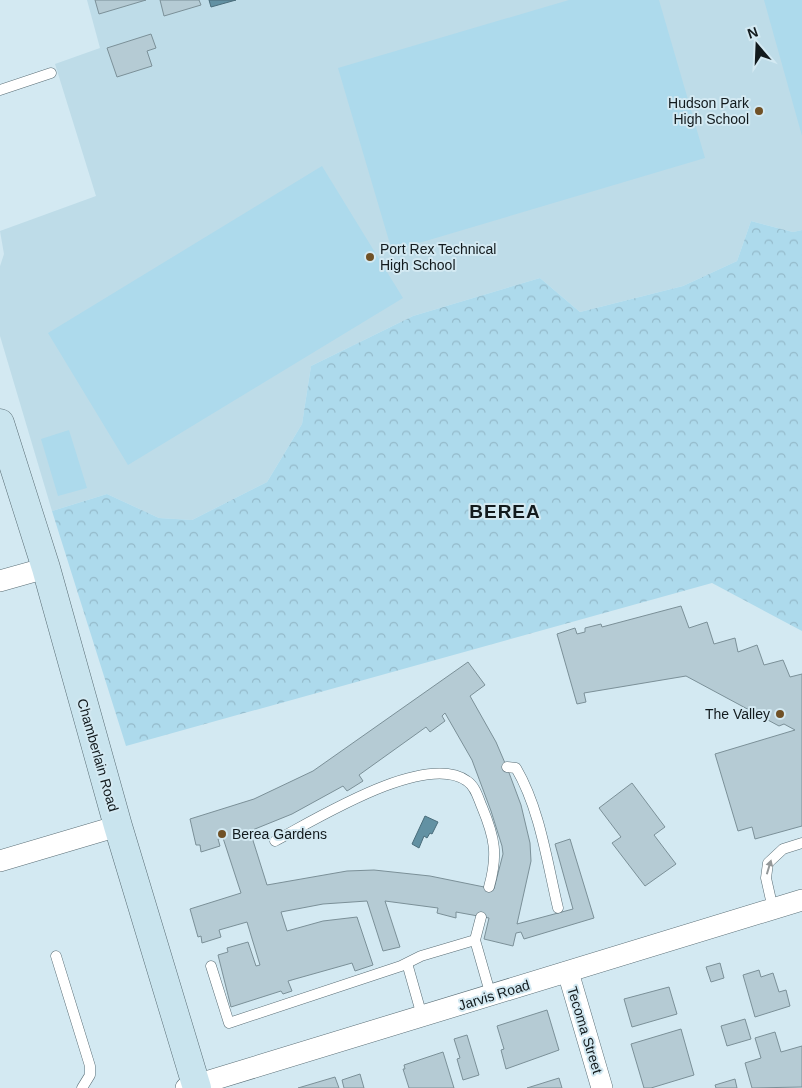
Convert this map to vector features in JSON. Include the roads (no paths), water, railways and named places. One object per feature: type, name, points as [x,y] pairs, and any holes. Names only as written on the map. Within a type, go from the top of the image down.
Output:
[{"type":"street","name":"Chamberlain Road","points":[[0,423],[46,568],[193,1087]]},
{"type":"street","points":[[0,582],[46,568]]},
{"type":"street","points":[[0,861],[118,826]]},
{"type":"street","name":"Jarvis Road","points":[[193,1087],[802,900]]},
{"type":"street","name":"Tecoma Street","points":[[568,972],[602,1088]]},
{"type":"lane","points":[[0,90],[51,73]]},
{"type":"lane","points":[[507,767],[516,768],[524,781],[540,832],[558,908]]},
{"type":"lane","points":[[275,841],[366,794],[413,776],[431,774],[455,776],[467,780],[473,787],[485,814],[494,846],[495,863],[489,888]]},
{"type":"lane","points":[[467,780],[478,777]]},
{"type":"lane","points":[[773,909],[766,878],[768,864],[783,849],[802,843]]},
{"type":"lane","points":[[481,917],[474,940],[491,996]]},
{"type":"lane","points":[[211,966],[229,1023],[407,963],[421,956],[474,940]]},
{"type":"lane","points":[[56,956],[90,1066],[90,1075],[82,1088]]},
{"type":"lane","points":[[407,963],[422,1016]]},
{"type":"place","name":"Hudson Park High School","points":[[759,111]]},
{"type":"place","name":"Port Rex Technical High School","points":[[370,257]]},
{"type":"place","name":"The Valley","points":[[780,714]]},
{"type":"place","name":"Berea Gardens","points":[[222,834]]},
{"type":"district","name":"BEREA","points":[[505,511]]}]
